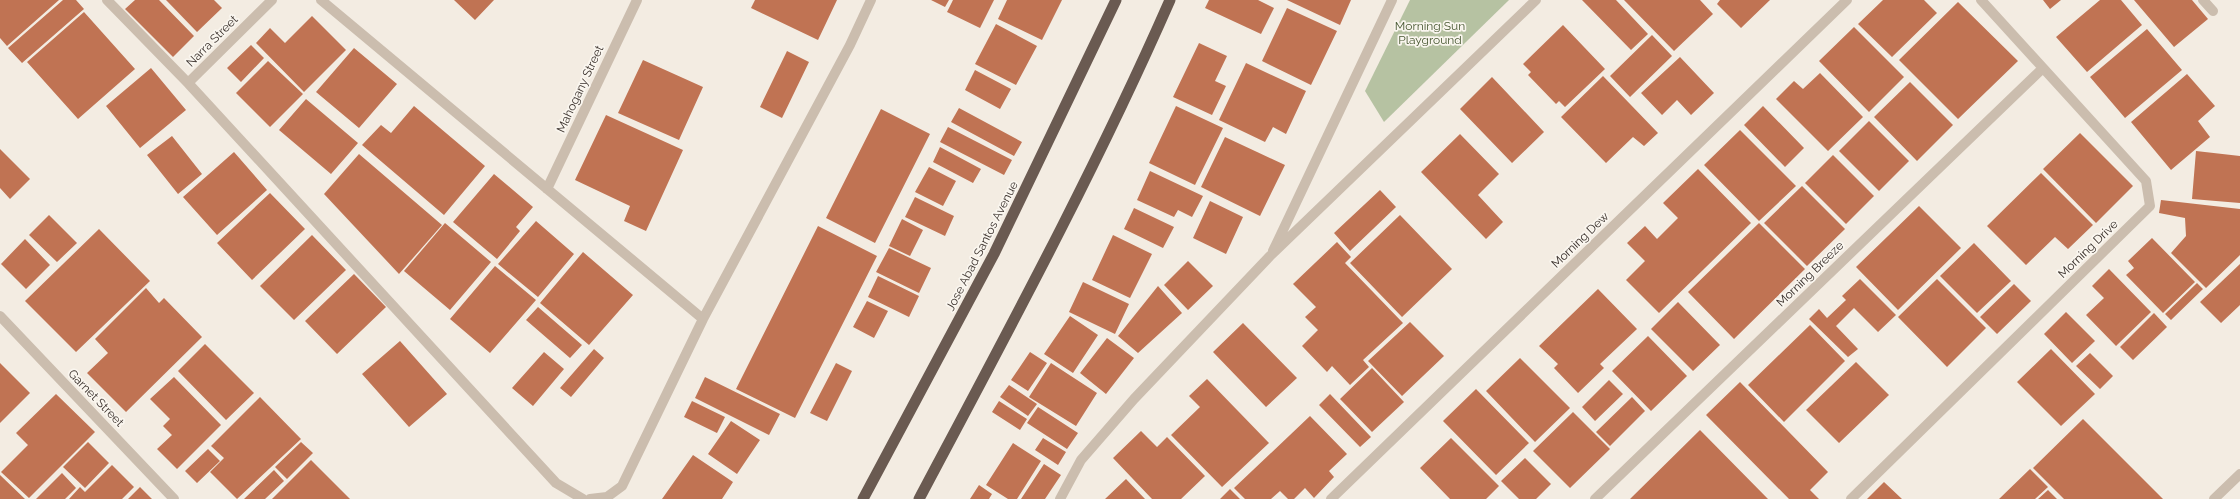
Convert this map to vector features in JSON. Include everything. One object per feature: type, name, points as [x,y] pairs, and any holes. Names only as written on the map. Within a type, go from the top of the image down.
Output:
[{"type":"highway","name":"Jose Abad Santos Avenue","points":[[863,499],[994,254],[1116,0]]},
{"type":"highway","points":[[919,499],[1034,281],[1140,67],[1170,0]]},
{"type":"street","points":[[107,0],[188,83],[556,483],[583,499]]},
{"type":"street","name":"Narra Street","points":[[188,83],[272,0]]},
{"type":"street","points":[[321,0],[703,319]]},
{"type":"street","name":"Mahogany Street","points":[[547,189],[637,0]]},
{"type":"street","points":[[590,499],[607,496],[622,486],[703,319],[850,45],[870,0]]},
{"type":"street","points":[[1270,256],[1392,0]]},
{"type":"street","points":[[1060,499],[1081,460],[1134,399],[1270,256],[1536,0]]},
{"type":"street","name":"Morning Dew","points":[[1331,499],[1846,0]]},
{"type":"street","name":"Morning Drive","points":[[1851,499],[2150,206],[2146,181],[1981,0]]},
{"type":"street","points":[[2203,0],[2213,11]]},
{"type":"street","name":"Morning Breeze","points":[[1595,499],[2043,68]]},
{"type":"street","name":"Garnet Street","points":[[0,316],[174,499]]},
{"type":"street","points":[[2214,499],[2240,474]]},
{"type":"green space","name":"Morning Sun Playground","points":[[1410,0],[1509,0],[1384,122],[1365,91]]},
{"type":"building","points":[[0,0],[59,0],[7,46],[0,38]]},
{"type":"building","points":[[63,0],[76,0],[84,9],[22,63],[8,48]]},
{"type":"building","points":[[135,0],[159,0],[194,36],[173,57],[125,9]]},
{"type":"building","points":[[166,0],[214,0],[222,8],[197,32]]},
{"type":"building","points":[[454,0],[494,0],[475,20]]},
{"type":"building","points":[[755,0],[837,0],[818,40],[751,8]]},
{"type":"building","points":[[931,0],[949,0],[945,7]]},
{"type":"building","points":[[953,0],[994,0],[980,28],[947,12]]},
{"type":"building","points":[[1007,0],[1062,0],[1042,40],[998,19]]},
{"type":"building","points":[[1209,0],[1258,0],[1274,8],[1261,34],[1205,8]]},
{"type":"building","points":[[1287,0],[1351,0],[1340,25]]},
{"type":"building","points":[[1582,0],[1616,0],[1648,34],[1631,50]]},
{"type":"building","points":[[1624,0],[1700,0],[1713,14],[1674,51]]},
{"type":"building","points":[[1720,0],[1770,0],[1741,28],[1717,4]]},
{"type":"building","points":[[1883,0],[1924,0],[1937,13],[1892,57],[1858,24]]},
{"type":"building","points":[[2043,0],[2061,0],[2050,9]]},
{"type":"building","points":[[2100,0],[2121,0],[2142,25],[2087,72],[2056,37]]},
{"type":"building","points":[[2134,0],[2192,0],[2208,19],[2174,47]]},
{"type":"building","points":[[1958,2],[2018,61],[1958,119],[1899,60]]},
{"type":"building","points":[[1287,8],[1337,31],[1311,85],[1262,61]]},
{"type":"building","points":[[84,12],[135,69],[78,119],[27,62]]},
{"type":"building","points":[[312,16],[346,50],[304,92],[256,43],[270,28],[285,43]]},
{"type":"building","points":[[996,24],[1037,46],[1016,85],[975,64]]},
{"type":"building","points":[[1563,25],[1605,69],[1565,107],[1559,101],[1556,104],[1528,75],[1531,72],[1523,64]]},
{"type":"building","points":[[1854,27],[1904,77],[1869,112],[1819,61]]},
{"type":"building","points":[[2147,29],[2182,70],[2125,118],[2090,77]]},
{"type":"building","points":[[1652,35],[1672,56],[1630,97],[1610,76]]},
{"type":"building","points":[[1199,43],[1227,56],[1215,81],[1226,86],[1212,115],[1173,97]]},
{"type":"building","points":[[251,45],[264,58],[241,82],[227,68]]},
{"type":"building","points":[[354,48],[397,84],[359,128],[316,92]]},
{"type":"building","points":[[787,51],[809,62],[782,118],[760,107]]},
{"type":"building","points":[[1680,57],[1714,93],[1691,115],[1677,100],[1662,115],[1641,93]]},
{"type":"building","points":[[643,60],[703,87],[679,140],[618,113]]},
{"type":"building","points":[[268,61],[303,94],[270,127],[236,93]]},
{"type":"building","points":[[1246,63],[1306,91],[1286,134],[1273,127],[1265,142],[1219,120]]},
{"type":"building","points":[[151,68],[186,110],[140,148],[106,106]]},
{"type":"building","points":[[975,70],[1011,89],[1000,109],[965,90]]},
{"type":"building","points":[[1820,73],[1863,117],[1828,151],[1776,99],[1794,81],[1803,89]]},
{"type":"building","points":[[2187,74],[2215,106],[2198,121],[2210,137],[2171,170],[2131,122]]},
{"type":"building","points":[[1603,76],[1658,133],[1644,146],[1633,137],[1606,163],[1561,117]]},
{"type":"building","points":[[1492,77],[1544,132],[1512,163],[1460,109]]},
{"type":"building","points":[[1910,82],[1953,125],[1917,161],[1874,117]]},
{"type":"building","points":[[306,99],[358,143],[331,174],[279,130]]},
{"type":"building","points":[[414,106],[485,166],[444,215],[362,145],[381,125],[391,133]]},
{"type":"building","points":[[1176,106],[1223,128],[1195,185],[1149,163]]},
{"type":"building","points":[[1763,106],[1804,148],[1785,167],[1744,125]]},
{"type":"building","points":[[959,108],[1022,142],[1014,156],[951,122]]},
{"type":"building","points":[[881,109],[930,134],[875,243],[826,218]]},
{"type":"building","points":[[606,115],[683,150],[646,231],[624,221],[630,206],[575,180]]},
{"type":"building","points":[[1869,121],[1909,161],[1879,191],[1839,151]]},
{"type":"building","points":[[948,127],[1012,160],[1004,175],[940,142]]},
{"type":"building","points":[[1740,130],[1796,186],[1759,221],[1704,165]]},
{"type":"building","points":[[2080,133],[2133,186],[2096,223],[2043,169]]},
{"type":"building","points":[[1460,134],[1499,174],[1478,195],[1503,222],[1486,239],[1421,172]]},
{"type":"building","points":[[172,136],[202,174],[178,194],[147,155]]},
{"type":"building","points":[[1225,137],[1285,165],[1260,216],[1201,187]]},
{"type":"building","points":[[940,147],[981,169],[973,183],[933,162]]},
{"type":"building","points":[[0,149],[30,179],[10,199],[0,188]]},
{"type":"building","points":[[2196,151],[2240,156],[2240,203],[2192,199]]},
{"type":"building","points":[[234,152],[267,190],[217,235],[183,197]]},
{"type":"building","points":[[359,154],[442,225],[399,274],[324,194]]},
{"type":"building","points":[[1833,155],[1874,196],[1846,224],[1805,183]]},
{"type":"building","points":[[929,167],[956,181],[943,206],[915,192]]},
{"type":"building","points":[[1698,169],[1751,223],[1659,313],[1626,280],[1645,261],[1627,243],[1645,226],[1657,239],[1678,218],[1663,203]]},
{"type":"building","points":[[1150,171],[1203,196],[1192,217],[1178,210],[1174,217],[1137,200]]},
{"type":"building","points":[[2041,173],[2093,225],[2068,249],[2055,237],[2026,265],[1987,226]]},
{"type":"building","points":[[494,174],[533,207],[516,227],[520,231],[497,259],[453,222]]},
{"type":"building","points":[[1802,186],[1845,229],[1807,266],[1764,223]]},
{"type":"building","points":[[1380,190],[1396,207],[1350,251],[1334,233]]},
{"type":"building","points":[[270,193],[305,229],[252,280],[217,243]]},
{"type":"building","points":[[915,197],[954,216],[945,236],[905,217]]},
{"type":"building","points":[[2161,200],[2240,209],[2240,255],[2206,288],[2171,253],[2186,236],[2185,218],[2159,213]]},
{"type":"building","points":[[1210,201],[1243,217],[1226,254],[1193,238]]},
{"type":"building","points":[[1919,206],[1961,248],[1898,310],[1856,267]]},
{"type":"building","points":[[1134,208],[1174,227],[1163,248],[1124,229]]},
{"type":"building","points":[[49,215],[77,243],[57,262],[29,235]]},
{"type":"building","points":[[1400,215],[1452,269],[1402,317],[1350,263]]},
{"type":"building","points":[[902,219],[923,230],[910,256],[889,246]]},
{"type":"building","points":[[536,221],[574,254],[538,297],[498,264]]},
{"type":"building","points":[[445,223],[491,262],[450,310],[404,271]]},
{"type":"building","points":[[1759,223],[1805,269],[1734,339],[1688,292]]},
{"type":"building","points":[[818,226],[877,256],[795,418],[736,389]]},
{"type":"building","points":[[99,229],[150,281],[76,352],[25,301]]},
{"type":"building","points":[[312,235],[346,270],[294,320],[260,286]]},
{"type":"building","points":[[1113,235],[1152,254],[1130,298],[1092,280]]},
{"type":"building","points":[[2152,238],[2195,282],[2163,313],[2126,275],[2134,268],[2128,261]]},
{"type":"building","points":[[25,239],[50,265],[26,289],[1,264]]},
{"type":"building","points":[[1337,242],[1351,257],[1345,263],[1403,323],[1363,360],[1369,367],[1350,385],[1332,366],[1327,372],[1302,346],[1318,330],[1305,317],[1316,307],[1293,284]]},
{"type":"building","points":[[1974,243],[2011,281],[1977,313],[1940,276]]},
{"type":"building","points":[[889,248],[931,268],[919,293],[876,272]]},
{"type":"building","points":[[583,252],[633,295],[589,345],[540,303]]},
{"type":"building","points":[[1188,261],[1213,286],[1188,310],[1164,285]]},
{"type":"building","points":[[2240,264],[2240,305],[2221,323],[2200,302]]},
{"type":"building","points":[[495,266],[536,300],[490,353],[450,319]]},
{"type":"building","points":[[2109,269],[2151,312],[2116,346],[2086,315],[2104,298],[2092,286]]},
{"type":"building","points":[[354,274],[386,307],[337,354],[305,321]]},
{"type":"building","points":[[878,276],[919,296],[909,317],[868,297]]},
{"type":"building","points":[[1860,279],[1896,315],[1878,332],[1854,308],[1836,326],[1858,349],[1848,357],[1809,319],[1819,309],[1827,318],[1846,300],[1842,296]]},
{"type":"building","points":[[1937,279],[1986,328],[1947,367],[1898,317]]},
{"type":"building","points":[[1083,282],[1129,304],[1115,334],[1069,312]]},
{"type":"building","points":[[2197,283],[2203,289],[2171,320],[2165,314]]},
{"type":"building","points":[[2014,284],[2031,301],[1997,334],[1980,317]]},
{"type":"building","points":[[1158,286],[1182,313],[1138,353],[1118,336]]},
{"type":"building","points":[[146,288],[159,303],[164,298],[202,337],[126,412],[87,373],[108,353],[95,339]]},
{"type":"building","points":[[1598,289],[1637,329],[1600,364],[1604,368],[1578,393],[1554,368],[1558,364],[1539,346]]},
{"type":"building","points":[[867,301],[888,311],[874,338],[853,327]]},
{"type":"building","points":[[1678,302],[1720,345],[1693,371],[1651,329]]},
{"type":"building","points":[[538,307],[582,345],[570,358],[526,320]]},
{"type":"building","points":[[2066,312],[2095,341],[2072,363],[2044,334]]},
{"type":"building","points":[[2154,313],[2167,327],[2133,360],[2120,347]]},
{"type":"building","points":[[1070,316],[1098,335],[1073,373],[1044,354]]},
{"type":"building","points":[[1410,322],[1444,356],[1402,396],[1368,361]]},
{"type":"building","points":[[1243,323],[1297,378],[1266,407],[1213,352]]},
{"type":"building","points":[[1810,325],[1845,361],[1784,422],[1748,385]]},
{"type":"building","points":[[1648,336],[1687,376],[1651,411],[1612,371]]},
{"type":"building","points":[[1107,338],[1134,358],[1106,394],[1080,373]]},
{"type":"building","points":[[400,341],[447,394],[409,427],[362,374]]},
{"type":"building","points":[[205,344],[254,393],[226,420],[178,371]]},
{"type":"building","points":[[594,349],[604,358],[571,397],[560,388]]},
{"type":"building","points":[[2051,349],[2095,394],[2061,426],[2017,382]]},
{"type":"building","points":[[544,352],[564,369],[533,406],[512,388]]},
{"type":"building","points":[[1030,352],[1047,363],[1028,391],[1011,380]]},
{"type":"building","points":[[2090,353],[2113,376],[2100,389],[2076,366]]},
{"type":"building","points":[[1520,358],[1570,408],[1535,442],[1486,391]]},
{"type":"building","points":[[1856,362],[1889,395],[1839,443],[1806,410]]},
{"type":"building","points":[[0,363],[30,393],[0,423]]},
{"type":"building","points":[[836,363],[852,371],[827,421],[810,413]]},
{"type":"building","points":[[1051,363],[1097,393],[1076,426],[1029,397]]},
{"type":"building","points":[[1372,368],[1404,402],[1372,432],[1340,399]]},
{"type":"building","points":[[174,377],[221,425],[177,469],[157,449],[172,435],[163,426],[170,419],[150,399]]},
{"type":"building","points":[[705,377],[780,414],[769,435],[695,398]]},
{"type":"building","points":[[1207,379],[1269,443],[1222,487],[1171,435],[1200,407],[1189,396]]},
{"type":"building","points":[[1609,380],[1623,394],[1595,421],[1582,407]]},
{"type":"building","points":[[1740,382],[1828,472],[1810,490],[1819,499],[1789,499],[1706,415]]},
{"type":"building","points":[[1009,385],[1037,404],[1028,416],[1000,397]]},
{"type":"building","points":[[1476,389],[1529,443],[1496,475],[1443,421]]},
{"type":"building","points":[[56,394],[95,432],[29,498],[1,472],[28,445],[16,433]]},
{"type":"building","points":[[1330,394],[1371,437],[1360,447],[1319,405]]},
{"type":"building","points":[[260,397],[301,439],[237,499],[210,472],[224,458],[211,446]]},
{"type":"building","points":[[1632,397],[1645,411],[1610,446],[1596,432]]},
{"type":"building","points":[[692,401],[725,417],[717,433],[684,417]]},
{"type":"building","points":[[999,401],[1027,419],[1020,430],[992,412]]},
{"type":"building","points":[[1038,407],[1078,433],[1067,449],[1027,423]]},
{"type":"building","points":[[1573,412],[1610,449],[1570,488],[1533,451]]},
{"type":"building","points":[[1310,416],[1347,454],[1329,471],[1334,477],[1314,498],[1305,488],[1294,499],[1288,499],[1280,491],[1271,499],[1245,499],[1234,488]]},
{"type":"building","points":[[2083,419],[2163,499],[2064,499],[2033,468]]},
{"type":"building","points":[[731,421],[760,440],[737,474],[708,454]]},
{"type":"building","points":[[1700,430],[1768,499],[1630,499]]},
{"type":"building","points":[[1141,431],[1157,447],[1167,437],[1205,476],[1181,499],[1152,499],[1113,458]]},
{"type":"building","points":[[1043,438],[1066,452],[1058,465],[1035,450]]},
{"type":"building","points":[[1451,438],[1499,486],[1486,499],[1450,499],[1420,468]]},
{"type":"building","points":[[88,442],[109,463],[85,488],[63,467]]},
{"type":"building","points":[[301,442],[313,453],[287,479],[275,467]]},
{"type":"building","points":[[1013,443],[1041,461],[1017,499],[1008,499],[986,485]]},
{"type":"building","points":[[208,449],[220,461],[197,483],[185,471]]},
{"type":"building","points":[[693,455],[733,482],[722,499],[662,499]]},
{"type":"building","points":[[1525,458],[1551,484],[1536,499],[1519,499],[1501,481]]},
{"type":"building","points":[[311,460],[350,499],[272,499]]},
{"type":"building","points":[[1044,464],[1061,475],[1045,499],[1021,499]]},
{"type":"building","points":[[112,465],[134,487],[122,499],[69,499],[80,487],[85,492]]},
{"type":"building","points":[[2030,469],[2048,487],[2035,499],[1999,499]]},
{"type":"building","points":[[274,470],[284,481],[265,499],[244,499]]},
{"type":"building","points":[[62,473],[76,488],[65,499],[36,499]]},
{"type":"building","points":[[0,475],[25,499],[0,499]]},
{"type":"building","points":[[1126,479],[1145,499],[1105,499]]},
{"type":"building","points":[[1884,482],[1902,499],[1867,499]]},
{"type":"building","points":[[979,485],[992,494],[989,499],[970,499]]},
{"type":"building","points":[[140,487],[152,499],[128,499]]},
{"type":"building","points":[[1230,489],[1240,499],[1220,499]]},
{"type":"building","points":[[2048,490],[2057,499],[2038,499]]}]
